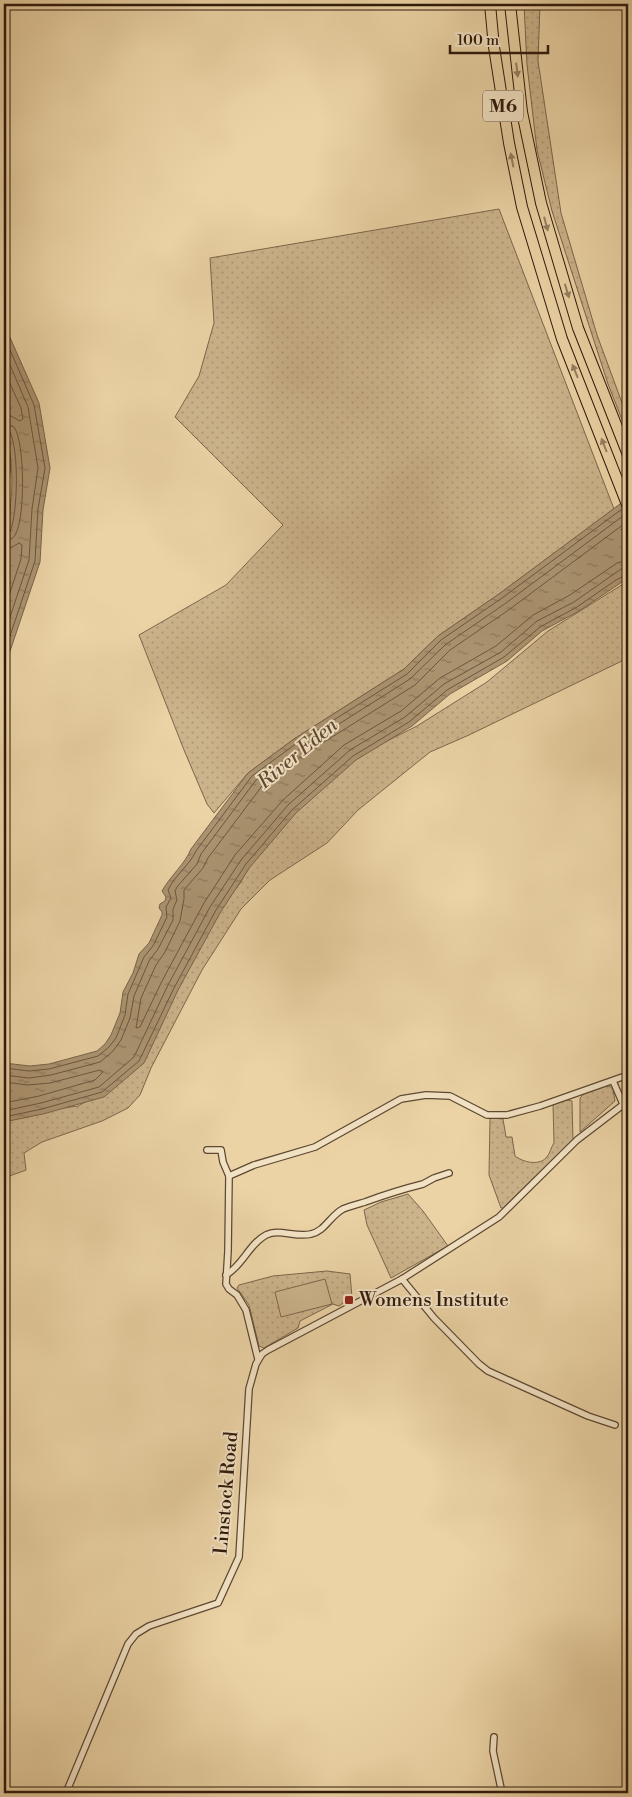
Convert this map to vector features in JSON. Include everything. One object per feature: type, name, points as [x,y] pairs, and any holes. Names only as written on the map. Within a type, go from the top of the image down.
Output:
[{"type":"highway","name":"M6","points":[[490,4],[494,47],[509,142],[522,207],[533,248],[562,339],[628,506]]},
{"type":"highway","name":"M6","points":[[510,4],[522,112],[541,203],[578,328],[610,405],[628,455]]},
{"type":"street","points":[[229,1176],[254,1165],[315,1147],[400,1099],[426,1095],[450,1096],[487,1114],[507,1115],[540,1106],[628,1075]]},
{"type":"street","points":[[207,1150],[221,1150],[229,1176],[226,1284],[237,1295],[246,1310],[258,1359],[268,1350],[402,1279],[499,1217],[577,1140],[626,1103],[613,1081]]},
{"type":"street","points":[[226,1274],[241,1262],[257,1240],[268,1234],[285,1233],[301,1236],[312,1234],[323,1229],[330,1220],[343,1210],[423,1184],[449,1173]]},
{"type":"street","points":[[402,1279],[434,1318],[478,1364],[488,1371],[588,1416],[615,1425]]},
{"type":"street","name":"Linstock Road","points":[[66,1793],[128,1644],[136,1634],[149,1626],[218,1603],[239,1557],[249,1390],[258,1359]]},
{"type":"street","points":[[494,1737],[493,1751],[502,1793]]},
{"type":"shaded area","points":[[524,4],[540,4],[538,61],[561,213],[597,335],[628,419],[628,435],[608,384],[552,211],[537,150],[527,65]]},
{"type":"shaded area","points":[[499,209],[614,509],[499,594],[438,636],[404,669],[294,739],[248,773],[214,813],[207,804],[184,750],[139,635],[226,585],[283,525],[175,417],[199,376],[214,323],[210,258]]},
{"type":"shaded area","points":[[4,438],[11,461],[4,530]]},
{"type":"shaded area","points":[[628,581],[628,658],[430,752],[358,810],[327,843],[270,880],[241,909],[202,970],[151,1068],[140,1095],[128,1108],[102,1121],[42,1142],[24,1153],[26,1170],[4,1178],[4,1116],[78,1106],[115,1086],[206,927],[241,882],[263,839],[349,760],[417,726],[487,682],[548,631]]},
{"type":"shaded area","points":[[605,1086],[613,1089],[615,1101],[580,1132],[580,1098],[585,1093]]},
{"type":"shaded area","points":[[567,1100],[572,1101],[573,1140],[501,1208],[489,1175],[490,1118],[503,1119],[506,1137],[512,1137],[515,1156],[526,1161],[539,1162],[547,1156],[554,1143],[553,1104]]},
{"type":"shaded area","points":[[408,1194],[423,1211],[448,1246],[391,1278],[367,1225],[364,1210],[381,1202]]},
{"type":"shaded area","points":[[327,1271],[350,1274],[352,1297],[339,1306],[333,1304],[300,1321],[298,1328],[264,1348],[259,1346],[249,1305],[237,1288],[239,1285],[273,1276]]},
{"type":"shaded area","points":[[325,1279],[332,1304],[281,1317],[275,1292]]},
{"type":"water","points":[[4,324],[39,403],[50,468],[43,510],[40,562],[4,669],[4,536],[10,510],[12,482],[8,440],[4,428]]},
{"type":"water","name":"River Eden","points":[[628,498],[628,578],[579,611],[542,631],[507,661],[450,694],[412,726],[356,760],[296,813],[250,867],[220,913],[178,990],[144,1063],[104,1097],[43,1114],[4,1122],[4,1063],[30,1066],[49,1064],[97,1051],[105,1044],[120,1013],[123,992],[133,973],[139,954],[149,943],[162,915],[159,908],[166,897],[162,891],[248,773],[294,739],[404,669],[438,636],[499,594]]},
{"type":"place","name":"Womens Institute","points":[[349,1300]]}]
